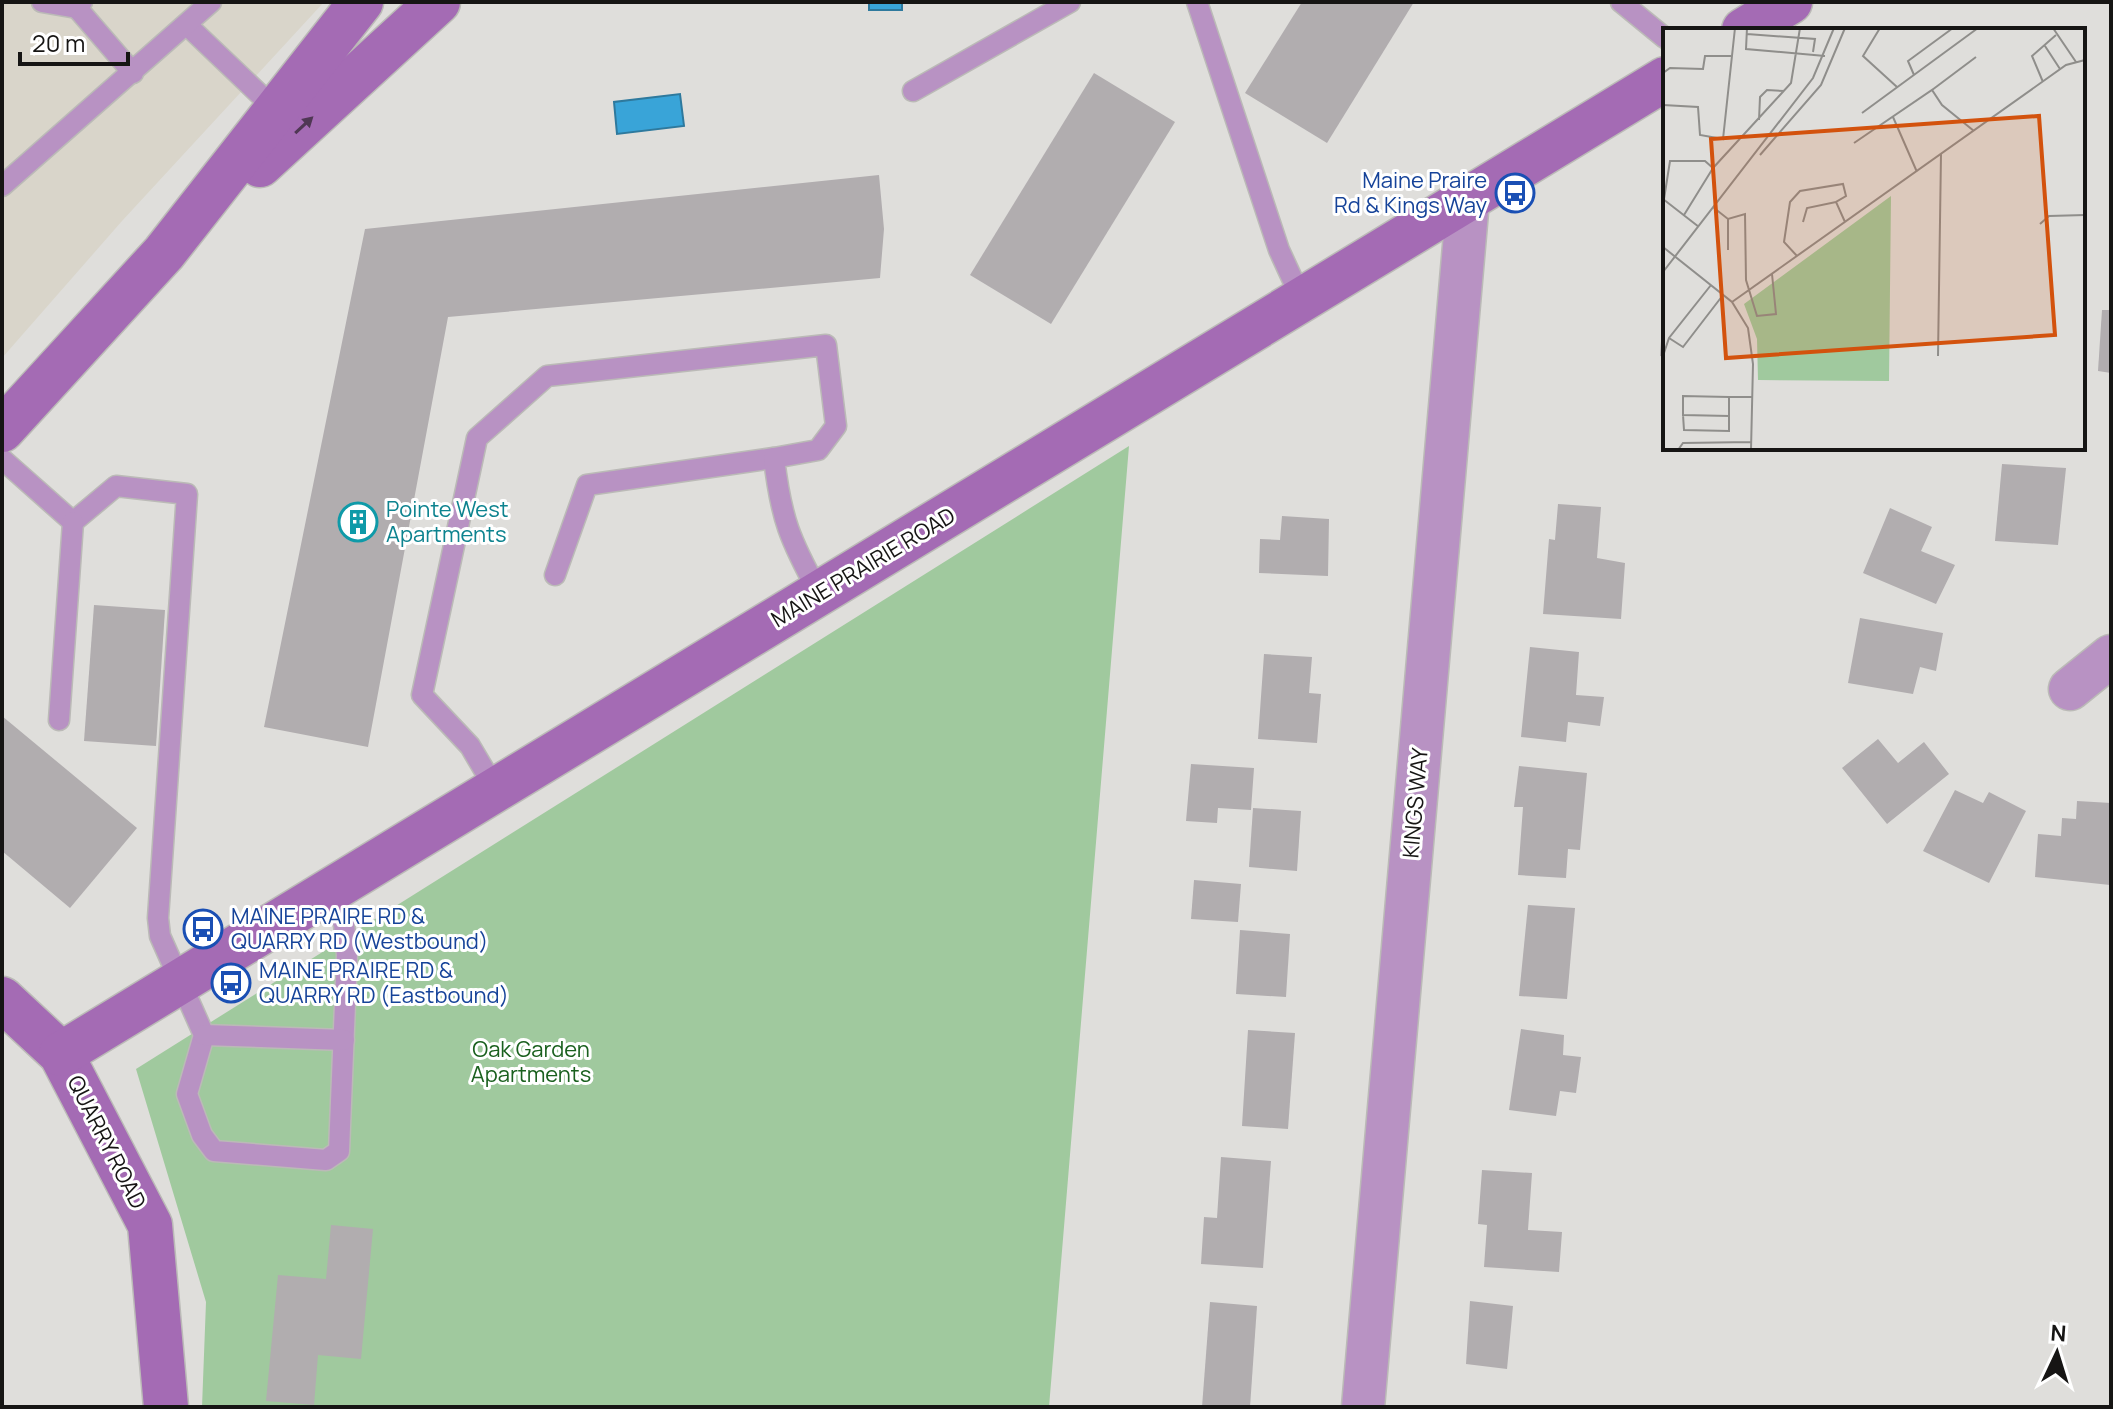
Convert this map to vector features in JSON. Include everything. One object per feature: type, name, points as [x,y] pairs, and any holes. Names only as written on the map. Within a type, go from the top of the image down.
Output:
[{"type":"street","points":[[2,430],[164,253],[361,2]]},
{"type":"street","points":[[164,253],[438,2]]},
{"type":"street","points":[[1747,28],[1790,2]]},
{"type":"street","name":"MAINE PRAIRIE ROAD","points":[[61,1054],[1663,80]]},
{"type":"street","name":"KINGS WAY","points":[[1363,1407],[1468,200]]},
{"type":"street","points":[[2070,689],[2111,656]]},
{"type":"street","name":"QUARRY ROAD","points":[[5,1007],[61,1054],[150,1225],[166,1407]]},
{"type":"lane","points":[[42,2],[79,5],[133,73]]},
{"type":"lane","points":[[2,186],[188,26],[211,2]]},
{"type":"lane","points":[[913,91],[1070,2]]},
{"type":"lane","points":[[1197,2],[1279,250],[1302,300]]},
{"type":"lane","points":[[1621,2],[1663,36]]},
{"type":"lane","points":[[188,26],[276,110]]},
{"type":"lane","points":[[496,790],[470,746],[422,695],[477,438],[547,376],[826,345],[836,426],[818,450],[587,485],[555,575]]},
{"type":"lane","points":[[774,458],[780,511],[794,547],[819,593]]},
{"type":"lane","points":[[2,459],[73,522]]},
{"type":"lane","points":[[59,720],[73,522],[116,486],[187,494],[158,918],[160,936],[204,1035],[187,1094],[202,1135],[214,1151],[326,1160],[339,1151],[347,955],[344,924],[330,891]]},
{"type":"lane","points":[[204,1035],[344,1040]]},
{"type":"shaded area","points":[[2,2],[324,2],[122,221],[2,358]]},
{"type":"green space","name":"Oak Garden Apartments","points":[[1129,446],[1049,1407],[202,1407],[206,1302],[136,1069]]},
{"type":"water","points":[[869,2],[902,2],[902,10],[869,10]]},
{"type":"water","points":[[680,94],[684,126],[617,134],[614,102]]},
{"type":"building","points":[[1302,2],[1414,2],[1327,143],[1245,93]]},
{"type":"building","points":[[1094,73],[1175,122],[1051,324],[970,275]]},
{"type":"building","name":"Pointe West Apartments","points":[[879,175],[884,229],[880,278],[448,317],[368,747],[264,727],[365,229]]},
{"type":"building","points":[[2102,310],[2111,310],[2111,373],[2098,371]]},
{"type":"building","points":[[1663,311],[1663,357],[1660,356]]},
{"type":"building","points":[[2002,464],[2066,468],[2058,545],[1995,541]]},
{"type":"building","points":[[1558,504],[1601,507],[1597,558],[1625,563],[1621,619],[1543,614],[1549,539],[1555,540]]},
{"type":"building","points":[[1890,508],[1932,527],[1921,551],[1955,565],[1936,604],[1863,573]]},
{"type":"building","points":[[1282,516],[1329,519],[1328,576],[1259,573],[1260,539],[1280,540]]},
{"type":"building","points":[[94,605],[165,610],[156,746],[84,741]]},
{"type":"building","points":[[1860,618],[1943,633],[1936,671],[1920,667],[1913,694],[1848,683]]},
{"type":"building","points":[[1530,647],[1579,652],[1576,695],[1604,697],[1600,726],[1568,722],[1566,742],[1521,737]]},
{"type":"building","points":[[1264,654],[1312,657],[1309,693],[1321,694],[1317,743],[1258,739]]},
{"type":"building","points":[[2,716],[137,828],[70,908],[2,851]]},
{"type":"building","points":[[1878,739],[1898,763],[1924,742],[1949,774],[1887,824],[1842,768]]},
{"type":"building","points":[[1191,764],[1254,768],[1251,810],[1218,808],[1217,823],[1186,821]]},
{"type":"building","points":[[1519,766],[1587,773],[1580,850],[1568,849],[1566,878],[1518,875],[1523,807],[1514,807]]},
{"type":"building","points":[[1955,790],[1983,803],[1989,792],[2026,811],[1989,883],[1923,851]]},
{"type":"building","points":[[2077,801],[2111,803],[2110,885],[2035,877],[2038,834],[2061,836],[2062,818],[2076,819]]},
{"type":"building","points":[[1253,808],[1301,811],[1297,871],[1249,867]]},
{"type":"building","points":[[1194,880],[1241,884],[1238,922],[1191,919]]},
{"type":"building","points":[[1528,905],[1575,908],[1567,999],[1519,996]]},
{"type":"building","points":[[1240,930],[1290,934],[1286,997],[1236,994]]},
{"type":"building","points":[[1521,1029],[1564,1035],[1563,1055],[1581,1057],[1576,1093],[1560,1091],[1556,1116],[1509,1110]]},
{"type":"building","points":[[1248,1030],[1295,1033],[1288,1129],[1242,1126]]},
{"type":"building","points":[[1221,1157],[1271,1161],[1263,1268],[1201,1264],[1204,1217],[1217,1218]]},
{"type":"building","points":[[1482,1170],[1532,1173],[1528,1230],[1562,1232],[1559,1272],[1484,1267],[1487,1225],[1478,1224]]},
{"type":"building","points":[[331,1225],[373,1229],[361,1359],[318,1355],[314,1405],[266,1401],[278,1275],[326,1279]]},
{"type":"building","points":[[1470,1301],[1513,1306],[1507,1369],[1466,1364]]},
{"type":"building","points":[[1210,1302],[1257,1306],[1250,1407],[1202,1407]]},
{"type":"place","name":"Maine Praire Rd & Kings Way","points":[[1515,193]]},
{"type":"place","name":"Pointe West Apartments","points":[[358,522]]},
{"type":"place","name":"MAINE PRAIRE RD & QUARRY RD (Westbound)","points":[[203,929]]},
{"type":"place","name":"MAINE PRAIRE RD & QUARRY RD (Eastbound)","points":[[231,983]]}]
